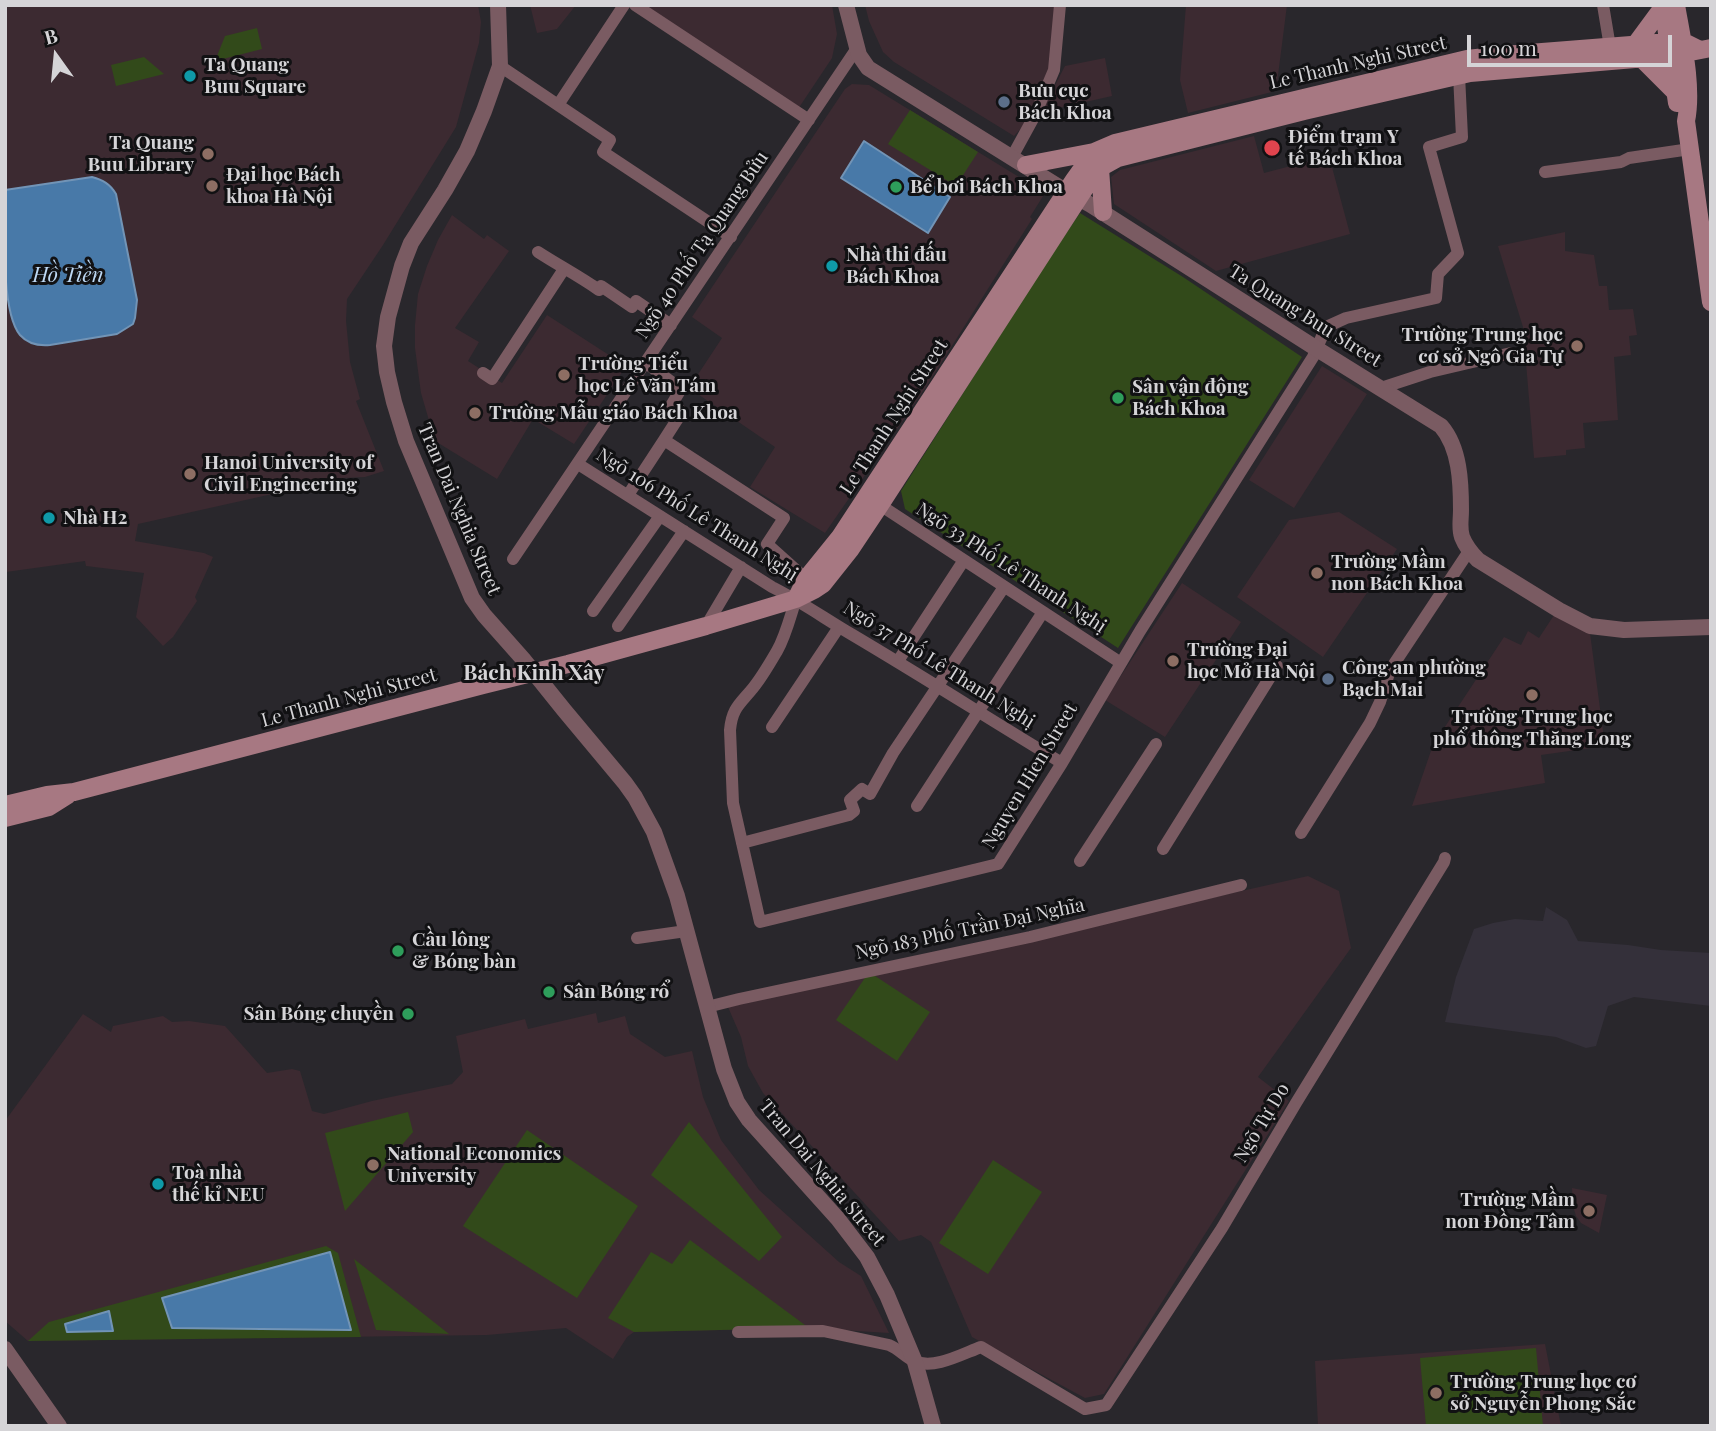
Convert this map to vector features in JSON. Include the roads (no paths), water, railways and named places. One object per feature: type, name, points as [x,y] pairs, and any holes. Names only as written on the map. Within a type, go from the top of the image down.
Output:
[{"type":"main road","points":[[1667,6],[1686,49],[1689,106],[1686,121],[1711,302]]},
{"type":"main road","points":[[1667,6],[1638,51],[1676,93]]},
{"type":"main road","name":"Le Thanh Nghi Street","points":[[796,599],[806,579],[840,537],[1072,195],[1097,160],[1115,144],[1467,59],[1610,47],[1638,51]]},
{"type":"main road","points":[[1686,49],[1676,93],[1678,108],[1686,121]]},
{"type":"main road","name":"Le Thanh Nghi Street","points":[[1097,160],[1118,158],[1459,75],[1638,51],[1686,49]]},
{"type":"main road","points":[[1019,161],[1097,160],[1103,212]]},
{"type":"main road","name":"Le Thanh Nghi Street","points":[[5,805],[74,792],[535,673],[706,626],[796,599],[814,590],[823,584],[880,505],[1072,195]]},
{"type":"main road","name":"Le Thanh Nghi Street","points":[[5,818],[48,807],[74,792]]},
{"type":"street","name":"Tran Dai Nghia Street","points":[[498,5],[500,66],[467,151],[411,243],[388,317],[384,346],[387,372],[400,423],[472,598],[635,797],[654,832],[670,876],[724,1069],[737,1102],[749,1120],[838,1219],[867,1257],[887,1294],[915,1362],[933,1426]]},
{"type":"street","points":[[558,105],[624,5]]},
{"type":"street","points":[[635,5],[809,120]]},
{"type":"street","name":"Ta Quang Buu Street","points":[[846,5],[859,55],[868,68],[1103,212],[1441,426],[1448,434],[1455,452],[1460,526],[1469,551]]},
{"type":"street","points":[[1019,161],[1054,70],[1060,5]]},
{"type":"street","points":[[1603,5],[1610,47]]},
{"type":"street","name":"Ngõ 40 Phố Tạ Quang Bửu","points":[[513,559],[857,48]]},
{"type":"street","points":[[500,66],[610,140],[603,152],[731,237]]},
{"type":"street","name":"Nguyen Hien Street","points":[[796,599],[777,651],[754,686],[735,707],[731,719],[733,803],[760,922],[998,864],[1317,349],[1326,327],[1346,318],[1436,298],[1438,274],[1458,253],[1429,147],[1462,137],[1459,75]]},
{"type":"street","points":[[1545,172],[1690,149]]},
{"type":"street","points":[[538,252],[599,290],[601,286],[632,307],[636,301],[671,325]]},
{"type":"street","points":[[483,373],[492,379],[564,269]]},
{"type":"street","points":[[1381,388],[1430,372],[1511,353]]},
{"type":"street","points":[[628,495],[682,412],[672,404],[681,389],[646,363]]},
{"type":"street","points":[[664,440],[784,518],[767,544],[806,579]]},
{"type":"street","name":"Ngõ 106 Phố Lê Thanh Nghị","points":[[578,464],[772,587],[796,599]]},
{"type":"street","name":"Ngõ 33 Phố Lê Thanh Nghị","points":[[880,505],[1121,663]]},
{"type":"street","points":[[593,611],[660,516]]},
{"type":"street","points":[[618,626],[684,531]]},
{"type":"street","points":[[1301,833],[1370,723],[1390,670],[1469,551],[1559,610],[1590,625],[1624,631],[1711,626]]},
{"type":"street","points":[[898,661],[964,560]]},
{"type":"street","points":[[706,626],[741,567]]},
{"type":"street","points":[[742,843],[849,815],[854,811],[850,800],[862,789],[870,794],[893,753],[1004,587]]},
{"type":"street","name":"Ngõ 37 Phố Lê Thanh Nghị","points":[[796,599],[1062,763]]},
{"type":"street","points":[[917,806],[1043,612]]},
{"type":"street","points":[[772,727],[839,626]]},
{"type":"street","points":[[1163,849],[1277,666]]},
{"type":"street","points":[[1080,861],[1156,744]]},
{"type":"street","name":"Ngõ Tự Do","points":[[915,1362],[941,1362],[981,1347],[1085,1409],[1106,1405],[1222,1228],[1445,858]]},
{"type":"street","name":"Ngõ 183 Phố Trần Đại Nghĩa","points":[[707,1007],[1030,937],[1241,885]]},
{"type":"street","points":[[637,939],[686,931]]},
{"type":"street","points":[[738,1332],[823,1331],[894,1347],[915,1362]]},
{"type":"street","points":[[5,1349],[60,1426]]},
{"type":"water","name":"Bể bơi Bách Khoa","points":[[864,141],[950,197],[928,233],[841,178]]},
{"type":"water","name":"Hồ Tiền","points":[[92,177],[106,183],[116,194],[137,300],[133,324],[117,334],[50,345],[34,344],[20,335],[9,307],[4,244],[5,190]]},
{"type":"water","points":[[330,1252],[351,1330],[172,1328],[162,1298]]},
{"type":"water","points":[[109,1311],[113,1331],[67,1332],[65,1324]]},
{"type":"place","name":"Ta Quang Buu Square","points":[[190,76]]},
{"type":"place","name":"Bưu cục Bách Khoa","points":[[1004,102]]},
{"type":"place","name":"Điểm trạm Y tế Bách Khoa","points":[[1272,148]]},
{"type":"place","name":"Ta Quang Buu Library","points":[[208,154]]},
{"type":"place","name":"Đại học Bách khoa Hà Nội","points":[[212,186]]},
{"type":"place","name":"Bể bơi Bách Khoa","points":[[896,187]]},
{"type":"place","name":"Nhà thi đấu Bách Khoa","points":[[832,266]]},
{"type":"place","name":"Trường Trung học cơ sở Ngô Gia Tự","points":[[1577,346]]},
{"type":"place","name":"Trường Tiểu học Lê Văn Tám","points":[[564,375]]},
{"type":"place","name":"Sân vận động Bách Khoa","points":[[1118,398]]},
{"type":"place","name":"Trường Mẫu giáo Bách Khoa","points":[[475,413]]},
{"type":"place","name":"Hanoi University of Civil Engineering","points":[[190,474]]},
{"type":"place","name":"Nhà H2","points":[[49,518]]},
{"type":"place","name":"Trường Mầm non Bách Khoa","points":[[1317,573]]},
{"type":"place","name":"Trường Đại học Mở Hà Nội","points":[[1173,661]]},
{"type":"place","name":"Công an phường Bạch Mai","points":[[1328,679]]},
{"type":"place","name":"Trường Trung học phổ thông Thăng Long","points":[[1532,695]]},
{"type":"place","name":"Cầu lông & Bóng bàn","points":[[398,951]]},
{"type":"place","name":"Sân Bóng rổ","points":[[549,992]]},
{"type":"place","name":"Sân Bóng chuyền","points":[[408,1014]]},
{"type":"place","name":"National Economics University","points":[[373,1165]]},
{"type":"place","name":"Toà nhà thế kỉ NEU","points":[[158,1184]]},
{"type":"place","name":"Trường Mầm non Đồng Tâm","points":[[1589,1211]]},
{"type":"place","name":"Trường Trung học cơ sở Nguyễn Phong Sắc","points":[[1436,1393]]},
{"type":"district","name":"Bách Kinh Xây","points":[[534,673]]}]
